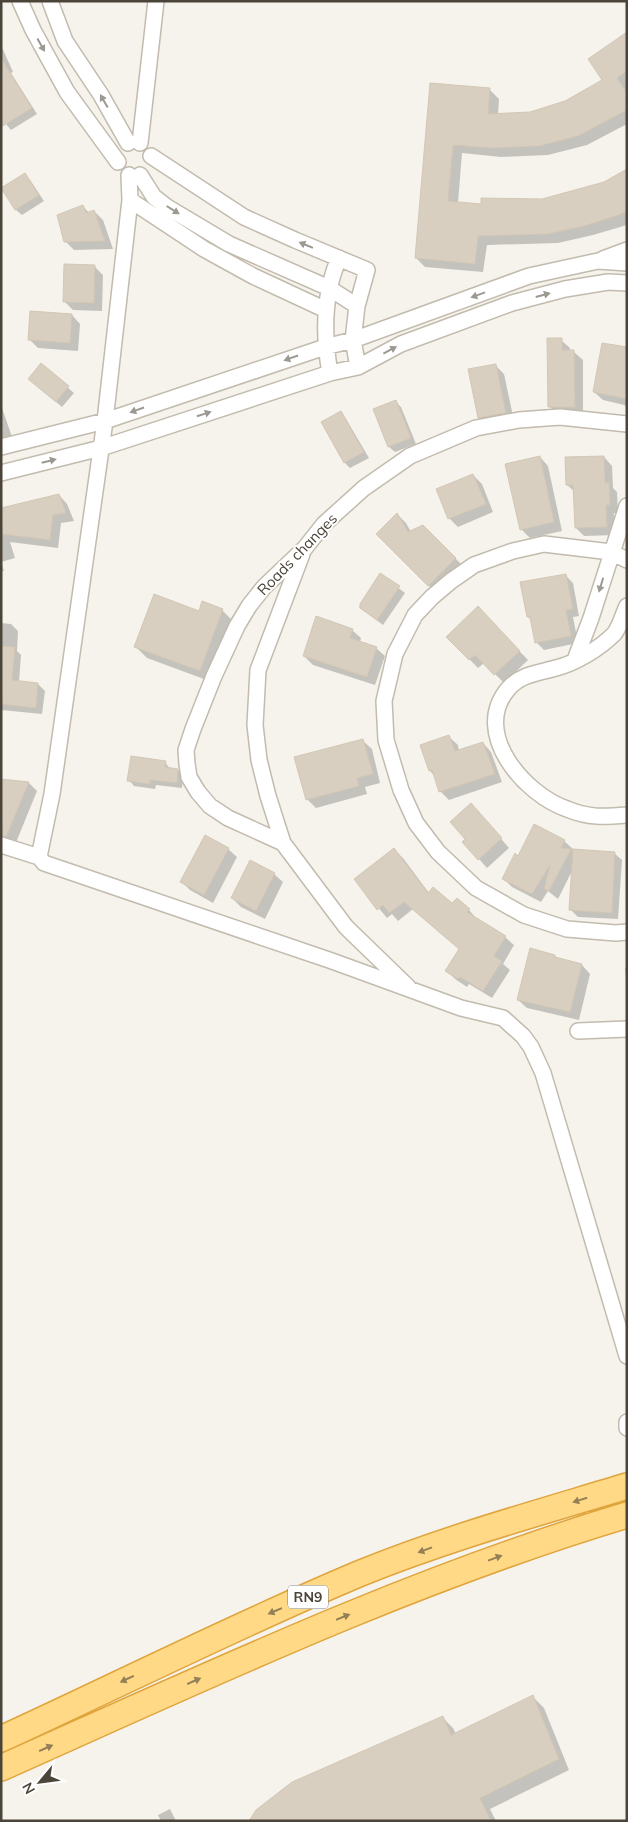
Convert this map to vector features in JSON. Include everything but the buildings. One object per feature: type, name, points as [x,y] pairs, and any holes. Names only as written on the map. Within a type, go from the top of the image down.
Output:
[{"type":"highway","name":"RN9","points":[[1,1739],[226,1632],[363,1573],[485,1529],[627,1486]]},
{"type":"highway","name":"RN9","points":[[1,1768],[294,1636],[466,1568],[557,1536],[627,1515]]},
{"type":"street","points":[[20,1],[32,30],[67,92],[118,162],[120,168],[134,175],[154,196],[168,206],[229,244],[329,288],[358,306]]},
{"type":"street","points":[[50,1],[65,41],[134,143],[145,146],[151,156],[244,217],[367,270],[358,306],[353,340],[358,367]]},
{"type":"street","points":[[134,143],[156,1]]},
{"type":"street","points":[[118,162],[120,151],[134,143]]},
{"type":"street","points":[[134,175],[149,167],[151,156]]},
{"type":"street","points":[[39,857],[52,794],[105,421],[134,175]]},
{"type":"street","points":[[130,200],[204,249],[253,276],[326,310]]},
{"type":"street","points":[[1,447],[105,421],[325,347],[353,340],[529,276],[598,261],[627,250]]},
{"type":"street","points":[[330,373],[325,347],[326,310],[329,288],[339,258]]},
{"type":"street","points":[[598,261],[627,262]]},
{"type":"street","points":[[1,473],[101,448],[330,373],[358,367],[401,344],[512,303],[565,289],[608,282],[627,283]]},
{"type":"street","name":"Roads changes","points":[[283,843],[228,818],[210,806],[198,792],[189,777],[186,764],[186,750],[196,720],[236,626],[264,587],[305,548],[324,524],[364,488],[410,456],[476,428],[519,420],[560,417],[627,424]]},
{"type":"street","points":[[575,660],[591,618],[627,506]]},
{"type":"street","points":[[627,560],[611,552],[544,544],[512,551],[474,565],[451,580],[415,615],[395,654],[384,701],[386,740],[401,790],[416,823],[438,852],[476,888],[524,916],[567,929],[616,933],[627,932]]},
{"type":"street","points":[[305,548],[258,670],[255,725],[259,760],[283,843],[346,927],[412,991]]},
{"type":"street","points":[[627,606],[615,632],[594,649],[558,668],[525,676],[509,688],[499,702],[496,720],[497,740],[510,763],[528,786],[566,809],[598,818],[627,814]]},
{"type":"street","points":[[1,845],[39,857],[44,863],[332,961],[461,1008],[503,1018],[518,1031],[531,1047],[543,1073],[627,1356]]},
{"type":"street","points":[[578,1031],[627,1029]]},
{"type":"street","points":[[627,1422],[627,1428]]}]
